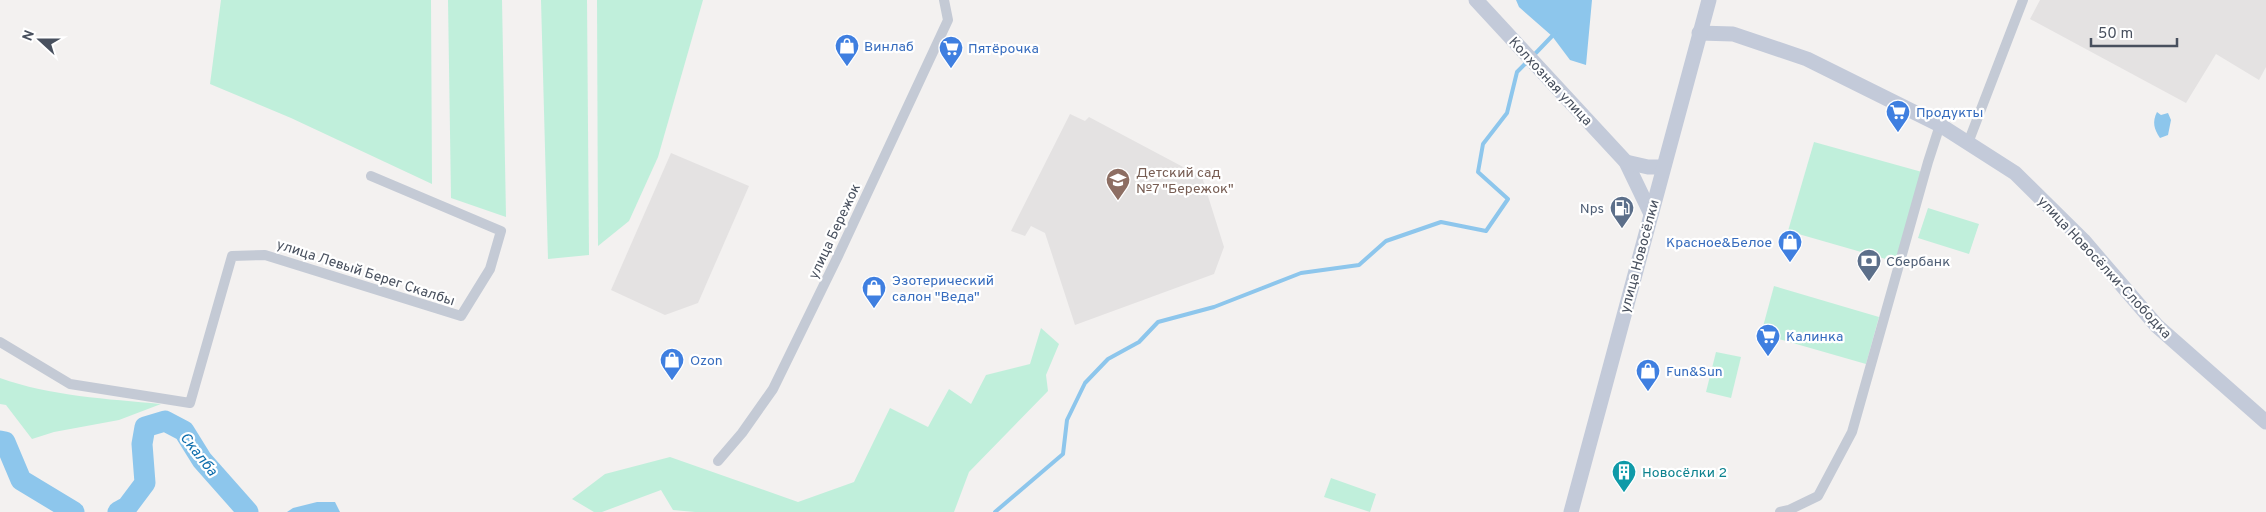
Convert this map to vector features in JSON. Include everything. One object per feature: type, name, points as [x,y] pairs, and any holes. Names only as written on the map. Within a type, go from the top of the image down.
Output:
[{"type":"main road","name":"Колхозная улица","points":[[1476,0],[1626,162],[1651,214]]},
{"type":"main road","name":"улица Новосёлки","points":[[1571,512],[1709,0]]},
{"type":"main road","name":"улица Новосёлки-Слободка","points":[[1699,33],[1716,33],[1745,38],[1807,59],[1940,125],[2015,173],[2083,240],[2157,326],[2266,422]]},
{"type":"main road","points":[[1626,162],[1648,167],[1663,167]]},
{"type":"street","name":"улица Бережок","points":[[718,461],[742,433],[773,389],[838,256],[948,20],[944,0]]},
{"type":"street","points":[[1968,142],[2023,0]]},
{"type":"street","points":[[1780,512],[1789,510],[1818,496],[1852,432],[1940,125]]},
{"type":"street","name":"улица Левый Берег Скалбы","points":[[0,342],[70,384],[190,403],[232,256],[265,255],[461,316],[490,269],[501,231],[371,176]]},
{"type":"shaded area","points":[[2040,0],[2266,0],[2266,67],[2259,80],[2216,54],[2186,103],[2030,19]]},
{"type":"shaded area","name":"Детский сад №7 \"Бережок\"","points":[[1070,114],[1085,121],[1089,117],[1202,177],[1224,247],[1214,274],[1075,325],[1045,233],[1031,226],[1025,236],[1011,231]]},
{"type":"shaded area","points":[[671,153],[749,186],[698,303],[665,315],[611,290]]},
{"type":"green space","points":[[221,0],[431,0],[432,184],[291,118],[210,84]]},
{"type":"green space","points":[[448,0],[502,0],[506,217],[451,198]]},
{"type":"green space","points":[[541,0],[587,0],[589,255],[548,259]]},
{"type":"green space","points":[[597,0],[703,0],[658,157],[629,221],[598,246]]},
{"type":"green space","points":[[1814,142],[1922,172],[1896,262],[1788,231]]},
{"type":"green space","points":[[1928,208],[1979,224],[1969,254],[1918,238]]},
{"type":"green space","points":[[1774,286],[1879,317],[1866,364],[1761,334]]},
{"type":"green space","points":[[1041,328],[1059,344],[1046,375],[1048,391],[969,472],[954,512],[695,512],[673,510],[661,490],[602,512],[594,512],[572,499],[605,474],[670,457],[798,502],[854,482],[890,408],[928,427],[949,389],[971,404],[986,375],[1030,364]]},
{"type":"green space","points":[[1716,352],[1741,357],[1731,398],[1706,392]]},
{"type":"green space","points":[[0,378],[59,393],[161,404],[119,420],[54,432],[32,439],[6,405],[0,404]]},
{"type":"green space","points":[[1331,478],[1376,494],[1370,512],[1324,497]]},
{"type":"water","points":[[1516,0],[1592,0],[1586,65],[1570,60],[1552,36],[1519,7]]},
{"type":"water","points":[[2157,112],[2161,115],[2168,113],[2171,120],[2168,135],[2160,138],[2154,125]]},
{"type":"water","points":[[317,502],[335,502],[340,512],[287,512],[293,508]]},
{"type":"waterway","points":[[1532,57],[1555,33]]},
{"type":"waterway","points":[[995,512],[1063,454],[1067,420],[1085,383],[1108,359],[1139,342],[1158,322],[1214,307],[1301,273],[1359,265],[1386,241],[1441,222],[1486,231],[1508,199],[1478,172],[1483,144],[1507,113],[1517,72],[1527,62]]},
{"type":"waterway","name":"Скалба","points":[[118,512],[127,507],[145,483],[142,444],[145,427],[165,421],[184,431],[202,460],[248,512]]},
{"type":"waterway","name":"Скалба","points":[[0,441],[5,442],[21,480],[74,512]]},
{"type":"place","name":"Винлаб","points":[[847,67]]},
{"type":"place","name":"Пятёрочка","points":[[951,69]]},
{"type":"place","name":"Продукты","points":[[1898,133]]},
{"type":"place","name":"Детский сад №7 \"Бережок\"","points":[[1118,201]]},
{"type":"place","name":"Nps","points":[[1622,229]]},
{"type":"place","name":"Красное&Белое","points":[[1790,263]]},
{"type":"place","name":"Сбербанк","points":[[1869,282]]},
{"type":"place","name":"Эзотерический салон \"Веда\"","points":[[874,309]]},
{"type":"place","name":"Калинка","points":[[1768,357]]},
{"type":"place","name":"Ozon","points":[[672,381]]},
{"type":"place","name":"Fun&Sun","points":[[1648,392]]},
{"type":"place","name":"Новосёлки 2","points":[[1624,493]]}]
